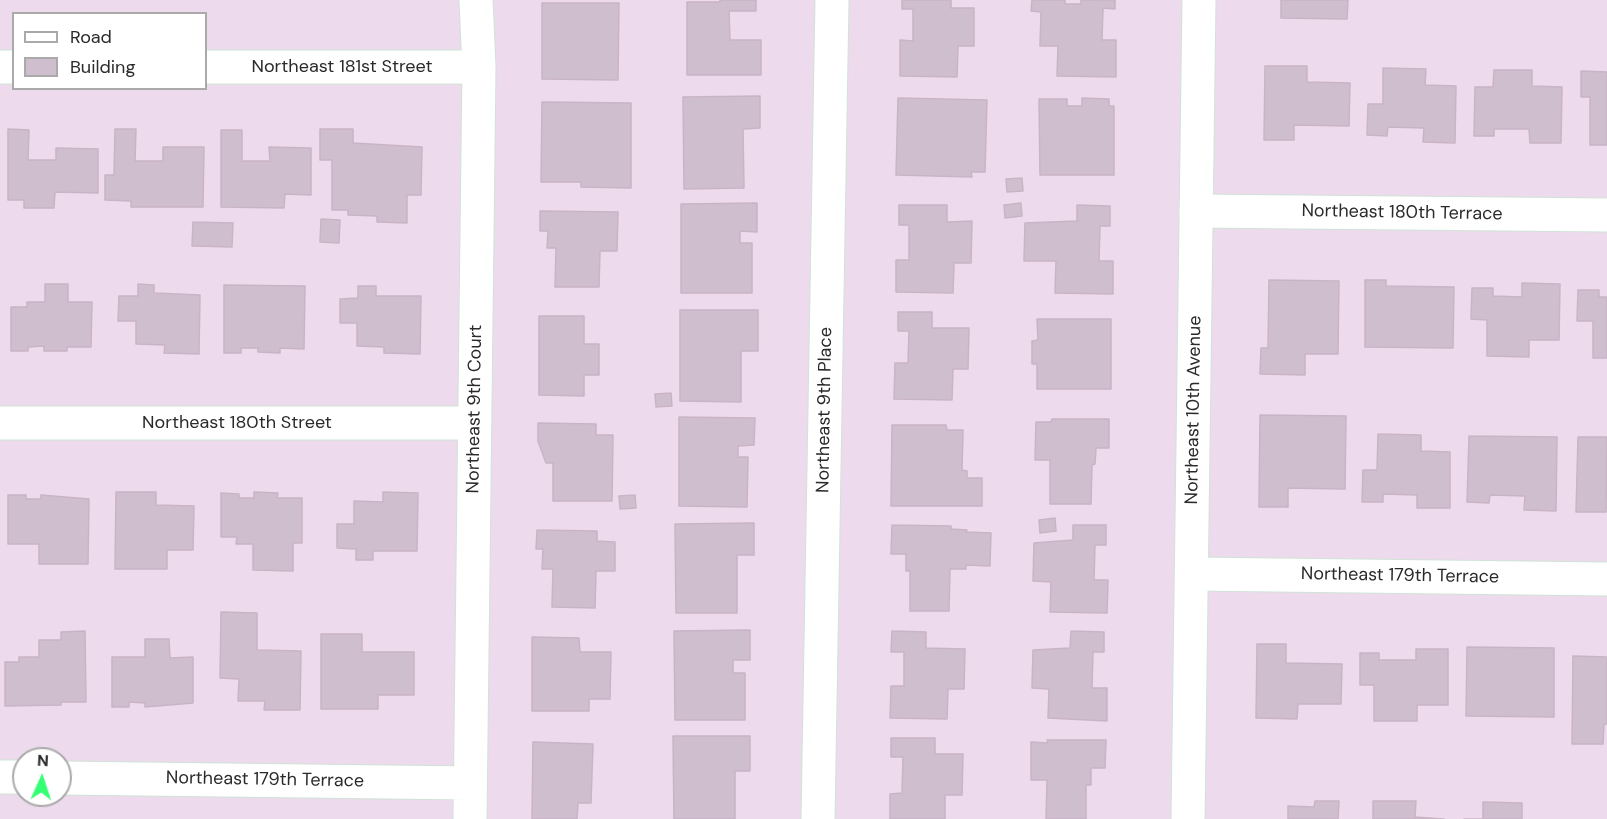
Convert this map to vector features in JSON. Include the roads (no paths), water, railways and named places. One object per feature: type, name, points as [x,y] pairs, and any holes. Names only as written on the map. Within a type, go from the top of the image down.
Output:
[{"type":"street","name":"Northeast 9th Court","points":[[470,819],[479,67],[476,0]]},
{"type":"street","name":"Northeast 9th Place","points":[[818,819],[832,0]]},
{"type":"street","name":"Northeast 10th Avenue","points":[[1188,819],[1199,0]]},
{"type":"street","name":"Northeast 181st Street","points":[[207,67],[479,67]]},
{"type":"street","name":"Northeast 180th Terrace","points":[[1196,210],[1607,215]]},
{"type":"street","name":"Northeast 180th Street","points":[[0,423],[475,423]]},
{"type":"street","name":"Northeast 179th Terrace","points":[[1192,573],[1607,579]]},
{"type":"street","name":"Northeast 179th Terrace","points":[[72,778],[470,783]]}]
